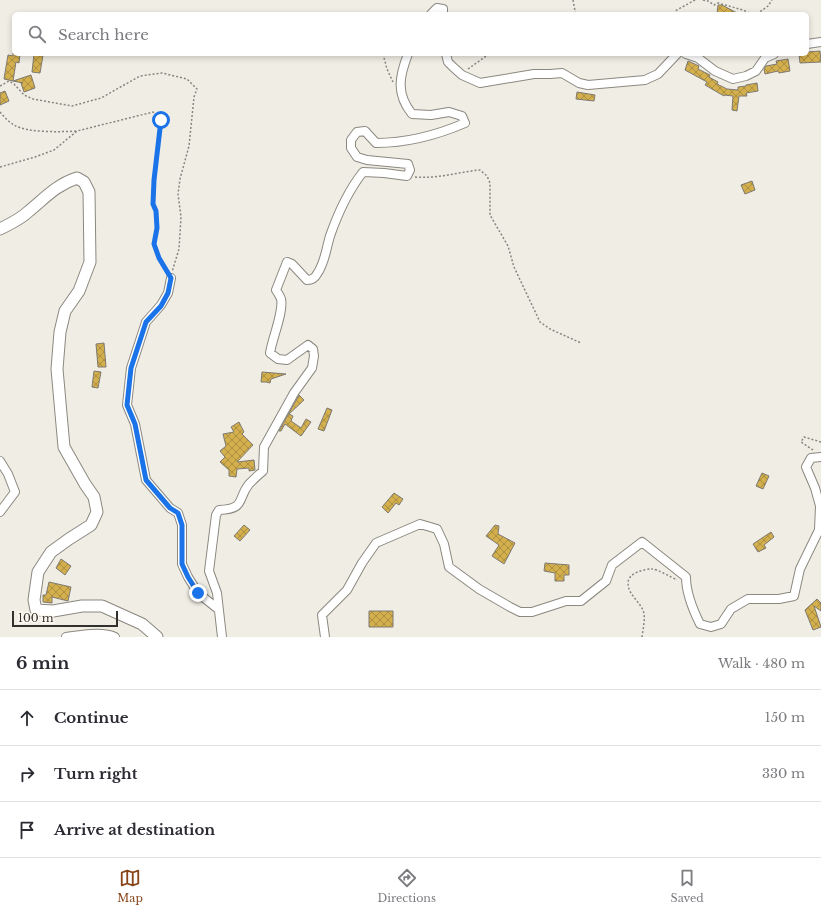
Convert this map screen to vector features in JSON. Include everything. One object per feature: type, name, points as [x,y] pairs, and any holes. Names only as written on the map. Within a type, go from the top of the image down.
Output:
[{"type":"main road","points":[[0,229],[28,212],[65,182],[77,178],[84,182],[89,192],[90,262],[80,291],[65,311],[60,332],[57,369],[64,447],[94,497],[97,512],[91,525],[51,552],[38,572],[34,600],[36,610],[53,611],[82,606],[102,606],[142,624],[157,637]]},
{"type":"street","points":[[433,12],[437,8],[442,9],[443,12]]},
{"type":"street","points":[[809,44],[821,42]]},
{"type":"street","points":[[222,637],[217,593],[209,570],[216,515],[219,510],[230,510],[241,503],[248,485],[263,471],[264,447],[294,393],[312,368],[314,356],[313,349],[308,345],[286,360],[278,359],[270,353],[272,340],[279,322],[281,299],[276,290],[284,268],[287,262],[292,264],[307,280],[312,280],[317,275],[337,218],[352,187],[363,172],[407,176],[410,170],[408,164],[357,158],[351,148],[351,140],[357,132],[365,130],[376,143],[395,143],[452,128],[465,123],[462,116],[449,112],[432,115],[412,114],[403,101],[400,80],[407,56]]},
{"type":"street","points":[[446,56],[448,62],[462,74],[480,83],[534,74],[562,73],[580,83],[588,85],[645,80],[658,74],[674,56]]},
{"type":"street","points":[[692,56],[698,58],[715,71],[733,79],[746,76],[756,71],[766,58],[770,56]]},
{"type":"street","points":[[171,278],[168,293],[161,306],[146,322],[131,368],[127,405],[135,424],[146,480],[170,508],[178,513],[182,525],[182,564],[198,593],[218,609]]},
{"type":"street","points":[[325,637],[322,615],[348,590],[362,563],[376,543],[420,524],[437,529],[444,544],[449,567],[479,590],[520,612],[532,612],[566,601],[581,601],[606,581],[612,565],[642,542],[686,577],[686,584],[694,612],[700,624],[711,627],[721,624],[731,609],[748,598],[779,599],[794,596],[800,569],[819,530],[820,506],[815,488],[806,468],[811,458],[818,453]]},
{"type":"street","points":[[0,461],[8,474],[15,492],[0,512]]},
{"type":"street","points":[[66,637],[110,634],[116,637]]},
{"type":"path","points":[[573,0],[575,12]]},
{"type":"path","points":[[675,12],[695,0]]},
{"type":"path","points":[[703,0],[714,5],[718,3],[748,12]]},
{"type":"path","points":[[760,12],[768,6],[772,0]]},
{"type":"path","points":[[384,56],[393,83]]},
{"type":"path","points":[[462,74],[486,56]]},
{"type":"path","points":[[0,86],[9,81],[14,84],[24,95],[33,99],[72,106],[101,98],[140,76],[162,74],[187,79],[197,89],[194,97],[189,146],[180,179],[178,194],[181,217],[179,249],[171,278]]},
{"type":"path","points":[[0,112],[15,126],[32,130],[57,132],[77,131],[153,112],[161,120],[154,180],[153,204],[156,211],[157,228],[154,244],[159,258],[171,278]]},
{"type":"path","points":[[0,166],[35,157],[54,150],[77,131]]},
{"type":"path","points":[[407,176],[420,178],[441,177],[463,171],[480,170],[487,176],[491,189],[490,215],[508,246],[514,267],[540,322],[550,329],[581,343]]},
{"type":"path","points":[[818,453],[801,442],[804,437],[821,442]]},
{"type":"path","points":[[642,637],[645,620],[643,610],[631,593],[628,583],[629,577],[634,573],[653,569],[686,584]]},
{"type":"building","points":[[718,5],[722,5],[735,12],[717,12]]},
{"type":"building","points":[[820,51],[821,62],[800,63],[799,56],[809,56],[809,52]]},
{"type":"building","points":[[8,55],[20,56],[19,63],[16,62],[13,81],[4,79]]},
{"type":"building","points":[[34,56],[43,56],[40,73],[32,72]]},
{"type":"building","points":[[788,59],[790,71],[779,73],[778,71],[765,74],[764,69],[766,66],[777,64],[776,61]]},
{"type":"building","points":[[688,61],[699,66],[698,69],[710,75],[709,77],[718,82],[717,84],[727,89],[738,90],[738,87],[757,83],[758,91],[746,93],[747,96],[739,96],[737,111],[732,110],[733,96],[724,96],[705,85],[707,82],[685,70]]},
{"type":"building","points":[[31,75],[35,88],[24,92],[21,83],[23,83],[13,81]]},
{"type":"building","points":[[5,91],[9,101],[0,105],[0,93]]},
{"type":"building","points":[[577,92],[595,95],[594,101],[576,99]]},
{"type":"building","points":[[752,181],[755,190],[745,194],[741,185]]},
{"type":"building","points":[[104,343],[106,367],[98,367],[96,344]]},
{"type":"building","points":[[94,371],[101,372],[98,388],[92,387]]},
{"type":"building","points":[[262,372],[286,374],[271,379],[270,383],[261,382]]},
{"type":"building","points":[[299,395],[304,400],[289,414],[293,416],[291,421],[301,428],[306,419],[311,422],[301,436],[285,424],[281,431],[279,431]]},
{"type":"building","points":[[327,408],[332,410],[324,431],[318,429]]},
{"type":"building","points":[[239,422],[244,432],[242,434],[253,445],[237,462],[254,460],[255,470],[249,471],[249,468],[237,469],[236,477],[229,476],[229,470],[220,462],[225,457],[220,451],[226,446],[223,434],[234,432],[231,427]]},
{"type":"building","points":[[762,473],[769,476],[763,489],[756,486]]},
{"type":"building","points":[[394,493],[403,499],[399,505],[396,503],[388,513],[382,507]]},
{"type":"building","points":[[244,525],[250,530],[240,541],[234,536]]},
{"type":"building","points":[[495,525],[499,526],[498,534],[515,543],[504,564],[492,556],[499,545],[486,536]]},
{"type":"building","points":[[771,532],[774,537],[764,545],[766,548],[758,552],[753,544]]},
{"type":"building","points":[[61,559],[71,566],[65,575],[56,568]]},
{"type":"building","points":[[545,563],[569,565],[569,575],[564,575],[564,581],[555,581],[555,573],[544,571]]},
{"type":"building","points":[[49,582],[71,587],[68,601],[52,597],[52,603],[43,602],[43,595],[46,595]]},
{"type":"building","points":[[817,599],[821,603],[821,611],[814,606],[821,627],[813,630],[805,610]]},
{"type":"building","points":[[369,611],[393,611],[393,627],[369,627]]},
{"type":"route","points":[[161,120],[154,180],[153,204],[156,211],[157,228],[154,244],[159,258],[171,278],[168,293],[161,306],[146,322],[131,368],[127,405],[135,424],[146,480],[170,508],[178,513],[182,525],[182,564],[198,593]]}]
